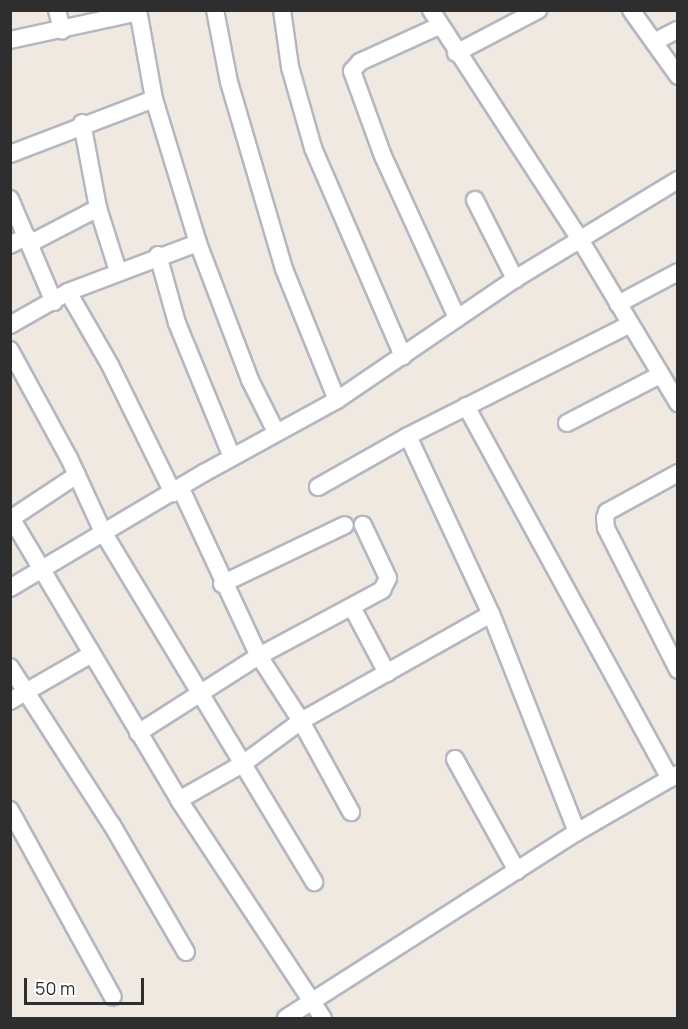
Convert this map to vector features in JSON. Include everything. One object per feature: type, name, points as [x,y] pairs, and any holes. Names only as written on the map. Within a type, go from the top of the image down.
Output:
[{"type":"street","points":[[57,10],[62,30]]},
{"type":"street","points":[[215,10],[229,82],[284,269],[337,400]]},
{"type":"street","points":[[282,10],[290,67],[313,148],[403,356]]},
{"type":"street","points":[[430,10],[581,241],[629,325],[678,403]]},
{"type":"street","points":[[456,53],[538,10]]},
{"type":"street","points":[[632,10],[678,76]]},
{"type":"street","points":[[10,40],[138,11],[154,99],[198,243],[250,380],[276,432]]},
{"type":"street","points":[[439,26],[360,62],[352,71],[383,156],[458,318]]},
{"type":"street","points":[[654,42],[678,30]]},
{"type":"street","points":[[10,154],[82,123],[154,99]]},
{"type":"street","points":[[82,123],[98,207],[118,271]]},
{"type":"street","points":[[10,588],[232,457],[337,400],[515,279],[678,180]]},
{"type":"street","points":[[10,199],[54,302]]},
{"type":"street","points":[[475,200],[515,279]]},
{"type":"street","points":[[10,245],[29,240],[98,207]]},
{"type":"street","points":[[10,325],[68,292],[158,255],[198,243]]},
{"type":"street","points":[[158,255],[177,323],[232,457]]},
{"type":"street","points":[[618,304],[678,272]]},
{"type":"street","points":[[68,292],[177,491],[259,656],[302,721],[351,812]]},
{"type":"street","points":[[318,487],[408,436],[629,325]]},
{"type":"street","points":[[10,350],[77,475],[103,532],[314,882]]},
{"type":"street","points":[[567,423],[660,375]]},
{"type":"street","points":[[286,1018],[314,1004],[577,832],[674,777],[466,406]]},
{"type":"street","points":[[408,436],[491,614],[577,832]]},
{"type":"street","points":[[678,473],[607,512],[605,518],[606,528],[678,670]]},
{"type":"street","points":[[77,475],[11,517],[90,655],[179,800],[323,1018]]},
{"type":"street","points":[[222,584],[345,525]]},
{"type":"street","points":[[138,733],[259,656],[352,607],[387,584],[388,578],[363,525]]},
{"type":"street","points":[[352,607],[387,673]]},
{"type":"street","points":[[179,800],[244,763],[302,721],[491,614]]},
{"type":"street","points":[[10,701],[90,655]]},
{"type":"street","points":[[10,667],[186,952]]},
{"type":"street","points":[[455,759],[517,871]]},
{"type":"street","points":[[10,810],[113,997]]}]
